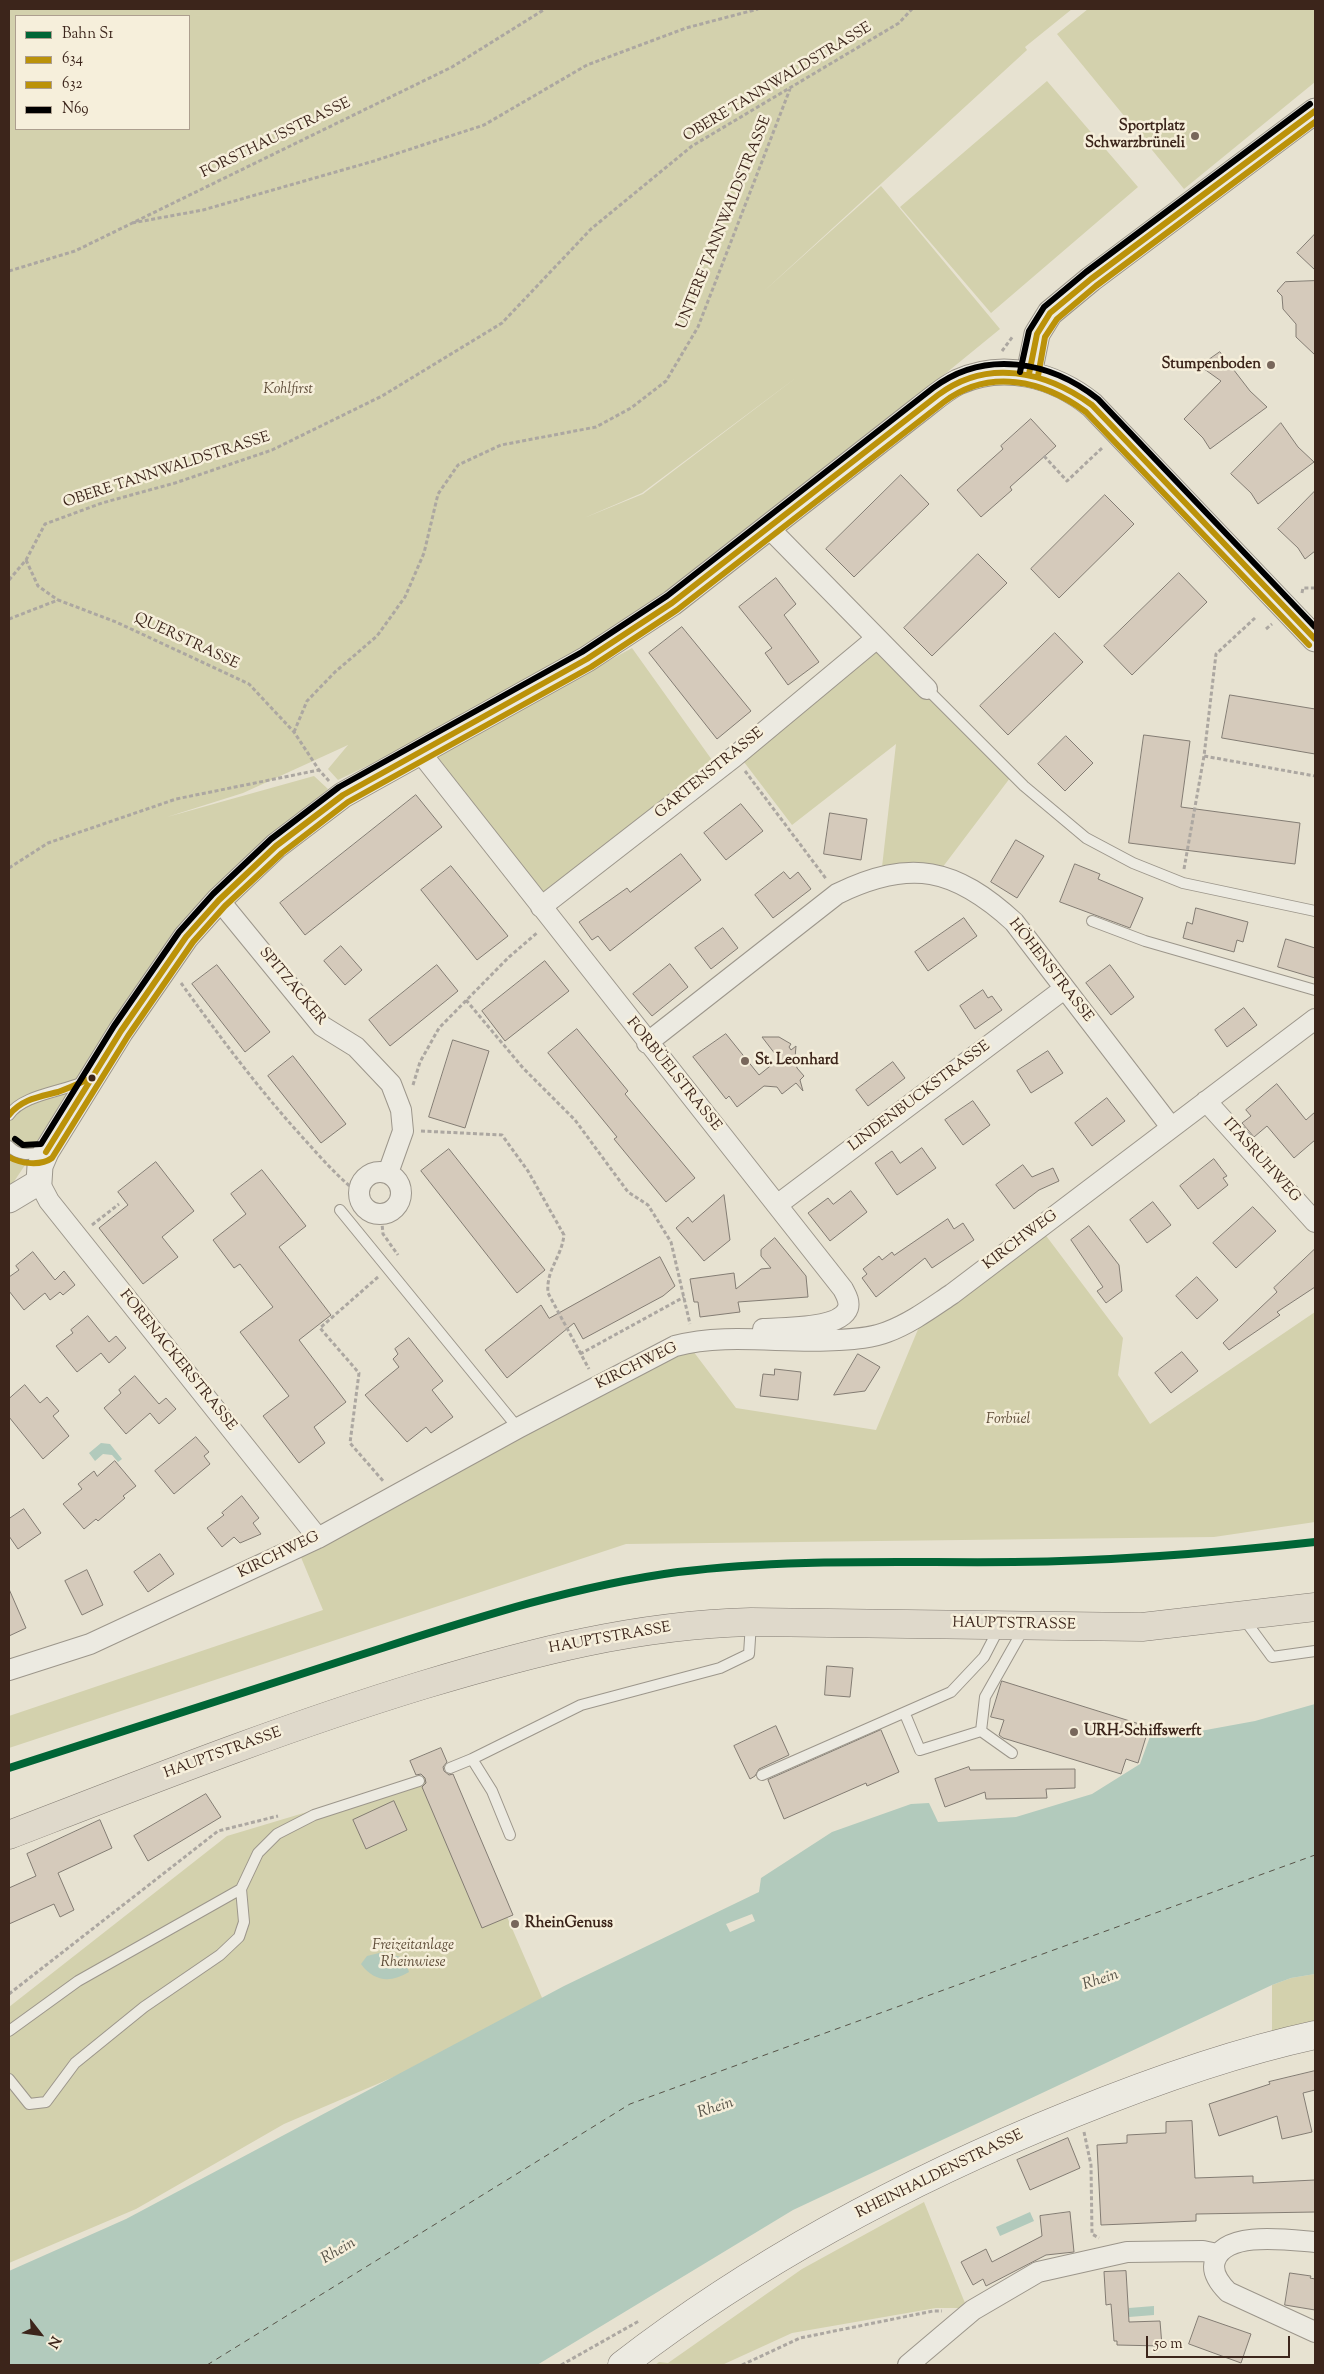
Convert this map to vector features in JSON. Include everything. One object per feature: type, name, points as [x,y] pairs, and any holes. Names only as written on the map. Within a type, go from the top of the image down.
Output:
[{"type":"main road","name":"HAUPTSTRASSE","points":[[9,1835],[261,1739],[363,1704],[556,1647],[607,1637],[698,1624],[751,1622],[1142,1627],[1315,1607]]},
{"type":"main road","name":"RHEINHALDENSTRASSE","points":[[622,2365],[736,2285],[827,2231],[932,2175],[1030,2131],[1154,2082],[1276,2043],[1315,2035]]},
{"type":"street","points":[[1029,374],[1037,334],[1050,313],[1315,111]]},
{"type":"street","points":[[9,1200],[40,1182],[40,1166],[46,1152],[91,1078],[161,971],[186,937],[219,900],[276,846],[343,795],[587,659],[672,603],[920,409],[958,382],[991,373],[1029,374],[1062,384],[1080,395],[1315,639]]},
{"type":"street","points":[[770,528],[927,689]]},
{"type":"street","name":"GARTENSTRASSE","points":[[547,914],[877,638]]},
{"type":"street","name":"FORBÜELSTRASSE","points":[[420,752],[647,1043],[843,1289],[848,1300],[848,1307],[844,1313],[823,1324],[752,1330],[738,1339]]},
{"type":"street","name":"HÖHENSTRASSE","points":[[647,1043],[837,894],[861,883],[892,874],[929,873],[961,882],[989,899],[1014,922],[1171,1127]]},
{"type":"street","name":"SPITZACKER","points":[[219,900],[322,1026],[356,1047],[391,1084],[401,1110],[403,1131],[388,1173]]},
{"type":"street","name":"LINDENBUCKSTRASSE","points":[[777,1205],[1064,988]]},
{"type":"street","name":"KIRCHWEG","points":[[9,1670],[90,1644],[318,1538],[518,1428],[675,1346],[694,1341],[738,1339],[815,1342],[859,1339],[886,1333],[918,1318],[1315,1018]]},
{"type":"street","name":"ITASRUHWEG","points":[[1206,1101],[1315,1222]]},
{"type":"street","points":[[374,1172],[388,1173],[398,1182],[401,1195],[396,1207],[381,1214],[370,1211],[364,1207],[359,1194],[360,1187],[368,1175],[374,1172]]},
{"type":"street","name":"FORENACKERSTRASSE","points":[[40,1182],[49,1201],[318,1538]]},
{"type":"street","points":[[1315,2242],[1285,2240],[1234,2242],[1225,2246],[1217,2254],[1214,2265],[1216,2275],[1228,2292],[1315,2332]]},
{"type":"street","points":[[908,2365],[973,2310],[1038,2272],[1127,2252],[1203,2251],[1217,2254]]},
{"type":"lane","points":[[927,689],[1024,786],[1086,838],[1134,863],[1183,883],[1315,911]]},
{"type":"lane","points":[[1092,921],[1144,940],[1315,990]]},
{"type":"lane","points":[[9,1115],[17,1104],[30,1098],[65,1090],[91,1078]]},
{"type":"lane","points":[[9,1146],[17,1153],[25,1155],[46,1152]]},
{"type":"lane","points":[[340,1210],[518,1428]]},
{"type":"lane","points":[[1242,1616],[1272,1657],[1315,1651]]},
{"type":"lane","points":[[450,1768],[581,1705],[720,1668],[750,1654],[751,1622]]},
{"type":"lane","points":[[762,1775],[951,1692],[1013,1625]]},
{"type":"lane","points":[[981,1731],[984,1697],[1013,1625]]},
{"type":"lane","points":[[904,1714],[920,1750],[981,1731]]},
{"type":"lane","points":[[981,1731],[1012,1753]]},
{"type":"lane","points":[[472,1759],[492,1791],[510,1835]]},
{"type":"lane","points":[[9,2079],[29,2104],[46,2102],[75,2063],[144,2007],[220,1955],[240,1937],[244,1922],[241,1889],[258,1852],[277,1834],[314,1815],[419,1781]]},
{"type":"lane","points":[[9,2031],[78,1981],[241,1889]]},
{"type":"path","name":"FORSTHAUSSTRASSE","points":[[9,271],[75,251],[452,66],[545,9]]},
{"type":"path","points":[[132,223],[203,210],[374,161],[484,125],[587,65],[686,28],[758,9]]},
{"type":"path","name":"OBERE TANNWALDSTRASSE","points":[[9,580],[26,560],[45,524],[102,503],[176,483],[272,450],[382,396],[502,322],[592,228],[692,146],[899,23],[912,9]]},
{"type":"path","name":"UNTERE TANNWALDSTRASSE","points":[[294,732],[308,701],[335,672],[377,636],[405,597],[424,553],[438,494],[458,465],[501,445],[596,427],[631,408],[666,381],[698,327],[790,89]]},
{"type":"path","points":[[1044,456],[1067,481],[1118,434]]},
{"type":"path","name":"QUERSTRASSE","points":[[9,868],[48,843],[176,799],[319,770],[294,732],[249,684],[116,622],[58,600],[38,586],[26,560]]},
{"type":"path","points":[[9,619],[58,600]]},
{"type":"path","points":[[1185,867],[1204,756],[1216,654],[1255,618]]},
{"type":"path","points":[[1204,756],[1315,776]]},
{"type":"path","points":[[734,757],[837,894]]},
{"type":"path","points":[[401,1110],[407,1104],[420,1062],[439,1028],[547,914]]},
{"type":"path","points":[[182,984],[212,1027],[278,1111],[343,1182],[359,1194]]},
{"type":"path","points":[[466,1000],[523,1068],[575,1120],[628,1192],[648,1205],[671,1242],[694,1341]]},
{"type":"path","points":[[403,1131],[502,1135],[528,1171],[564,1235],[563,1246],[547,1280],[548,1293],[598,1385]]},
{"type":"path","points":[[100,1219],[119,1204]]},
{"type":"path","points":[[381,1214],[383,1234],[402,1260]]},
{"type":"path","points":[[388,1268],[320,1328],[359,1373],[350,1443],[396,1495]]},
{"type":"path","points":[[580,1354],[684,1297]]},
{"type":"path","points":[[9,1994],[218,1831],[278,1816],[314,1815]]},
{"type":"path","points":[[1092,2129],[1084,2131],[1091,2165],[1092,2234],[1127,2252]]},
{"type":"path","points":[[742,2365],[800,2338],[933,2311],[973,2310]]},
{"type":"green space","name":"Kohlfirst","points":[[9,9],[1072,9],[1025,47],[1027,50],[763,292],[881,186],[1000,329],[716,561],[587,651],[443,729],[338,780],[328,769],[348,745],[243,793],[167,817],[314,776],[328,789],[194,912],[9,1189]],"holes":[[[797,377],[643,494],[584,518],[642,493]]]},
{"type":"green space","name":"Sportplatz Schwarzbrüneli","points":[[1088,9],[1315,9],[1315,82],[1184,189],[1057,34]]},
{"type":"green space","points":[[1047,81],[1138,187],[991,313],[900,207]]},
{"type":"green space","points":[[876,647],[1010,778],[942,868],[916,865],[882,867],[896,744],[792,825],[744,762]]},
{"type":"green space","points":[[632,648],[712,760],[543,895],[432,757]]},
{"type":"green space","name":"Forbüel","points":[[1044,1233],[1123,1338],[1118,1375],[1150,1424],[1315,1312],[1315,1522],[1214,1537],[626,1544],[9,1748],[9,1716],[323,1610],[300,1555],[690,1347],[736,1408],[876,1430],[919,1327]]},
{"type":"green space","name":"Freizeitanlage Rheinwiese","points":[[444,1771],[543,2000],[403,2073],[284,2124],[136,2209],[9,2263],[9,2007],[227,1836]]},
{"type":"green space","points":[[1315,1974],[1315,2026],[1272,2035],[1272,1985],[1291,1978]]},
{"type":"green space","points":[[924,2202],[967,2308],[936,2308],[792,2333],[722,2365],[655,2365],[659,2362],[668,2363],[802,2269]]},
{"type":"water","points":[[101,1443],[110,1444],[122,1459],[118,1462],[112,1455],[103,1454],[95,1461],[89,1453]]},
{"type":"water","name":"Rhein","points":[[1315,1704],[1315,1974],[1291,1978],[1272,1985],[793,2210],[537,2365],[9,2365],[9,2271],[126,2219],[564,1986],[759,1892],[761,1878],[832,1832],[911,1804],[929,1803],[938,1822],[1016,1817],[1092,1794],[1140,1764],[1152,1731],[1173,1736],[1255,1721]]},
{"type":"water","points":[[383,1952],[404,1958],[409,1972],[396,1978],[383,1979],[371,1974],[361,1964],[367,1956]]},
{"type":"water","points":[[1030,2212],[1034,2221],[1000,2236],[996,2227]]},
{"type":"water","points":[[1154,2306],[1154,2315],[1129,2317],[1129,2308]]},
{"type":"pier","points":[[752,1914],[755,1921],[730,1932],[726,1924]]},
{"type":"building","points":[[1315,234],[1315,270],[1297,253]]},
{"type":"building","points":[[1315,281],[1315,355],[1296,337],[1296,324],[1283,309],[1282,296],[1277,291],[1285,282]]},
{"type":"building","points":[[1220,352],[1250,391],[1267,407],[1210,449],[1203,438],[1184,419],[1221,381],[1200,366]]},
{"type":"building","points":[[1031,419],[1056,446],[1010,487],[1012,490],[981,517],[957,490],[1003,449],[1001,446]]},
{"type":"building","points":[[1281,423],[1298,447],[1314,462],[1258,504],[1251,493],[1231,474]]},
{"type":"building","points":[[901,475],[929,504],[854,577],[826,549]]},
{"type":"building","points":[[1315,491],[1315,551],[1305,559],[1298,548],[1278,529]]},
{"type":"building","points":[[1105,495],[1134,524],[1059,598],[1031,569]]},
{"type":"building","points":[[978,554],[1007,583],[932,656],[904,628]]},
{"type":"building","points":[[1179,573],[1207,602],[1132,675],[1104,646]]},
{"type":"building","points":[[776,578],[796,604],[784,615],[819,662],[788,685],[765,653],[772,648],[739,607]]},
{"type":"building","points":[[682,627],[751,711],[717,739],[649,653]]},
{"type":"building","points":[[1055,633],[1083,662],[1008,735],[980,706]]},
{"type":"building","points":[[1230,695],[1315,709],[1315,754],[1222,738]]},
{"type":"building","points":[[1144,735],[1190,741],[1181,807],[1300,823],[1295,864],[1129,843]]},
{"type":"building","points":[[1066,736],[1093,763],[1065,791],[1038,764]]},
{"type":"building","points":[[416,795],[442,827],[305,935],[280,903]]},
{"type":"building","points":[[741,804],[763,831],[726,860],[704,833]]},
{"type":"building","points":[[830,813],[867,819],[861,860],[824,854]]},
{"type":"building","points":[[1016,840],[1044,856],[1017,898],[991,882]]},
{"type":"building","points":[[681,854],[701,880],[610,951],[598,936],[592,940],[579,922],[627,888],[630,892]]},
{"type":"building","points":[[1075,864],[1100,874],[1098,879],[1143,898],[1130,928],[1060,902]]},
{"type":"building","points":[[451,866],[508,936],[477,960],[421,890]]},
{"type":"building","points":[[784,872],[790,879],[798,872],[811,889],[773,918],[755,895]]},
{"type":"building","points":[[1196,908],[1248,922],[1243,942],[1237,940],[1234,952],[1183,938],[1187,922],[1192,924]]},
{"type":"building","points":[[964,918],[977,936],[928,971],[915,952]]},
{"type":"building","points":[[723,928],[738,948],[711,969],[695,948]]},
{"type":"building","points":[[1286,939],[1315,948],[1315,978],[1278,967]]},
{"type":"building","points":[[341,946],[362,970],[345,985],[324,961]]},
{"type":"building","points":[[545,961],[569,991],[505,1041],[482,1011]]},
{"type":"building","points":[[670,964],[688,987],[652,1016],[633,994]]},
{"type":"building","points":[[217,965],[270,1032],[245,1052],[192,984]]},
{"type":"building","points":[[437,965],[458,991],[390,1046],[369,1020]]},
{"type":"building","points":[[1110,965],[1134,997],[1111,1015],[1086,983]]},
{"type":"building","points":[[983,990],[988,998],[992,996],[1002,1010],[975,1029],[960,1006]]},
{"type":"building","points":[[1244,1008],[1257,1025],[1227,1047],[1215,1030]]},
{"type":"building","points":[[577,1029],[628,1091],[625,1094],[695,1178],[666,1202],[614,1139],[617,1137],[548,1053]]},
{"type":"building","name":"St. Leonhard","points":[[726,1034],[759,1075],[779,1059],[762,1037],[779,1037],[791,1044],[789,1047],[791,1050],[796,1046],[795,1058],[797,1068],[804,1076],[800,1080],[803,1091],[796,1083],[782,1094],[777,1087],[764,1086],[737,1107],[729,1096],[726,1099],[693,1057]]},
{"type":"building","points":[[453,1040],[489,1051],[465,1128],[429,1117]]},
{"type":"building","points":[[1048,1051],[1063,1073],[1031,1093],[1017,1071]]},
{"type":"building","points":[[293,1056],[346,1124],[321,1143],[268,1076]]},
{"type":"building","points":[[893,1062],[905,1078],[868,1106],[856,1090]]},
{"type":"building","points":[[1277,1084],[1306,1120],[1315,1112],[1315,1140],[1294,1158],[1267,1126],[1254,1137],[1242,1123],[1251,1116],[1246,1110]]},
{"type":"building","points":[[1107,1098],[1125,1121],[1092,1146],[1075,1123]]},
{"type":"building","points":[[973,1101],[990,1125],[963,1145],[945,1120]]},
{"type":"building","points":[[922,1148],[936,1168],[897,1195],[875,1163],[892,1151],[900,1163]]},
{"type":"building","points":[[449,1149],[545,1270],[517,1293],[421,1171]]},
{"type":"building","points":[[1214,1159],[1227,1176],[1223,1178],[1228,1185],[1198,1209],[1180,1186]]},
{"type":"building","points":[[156,1162],[194,1211],[162,1237],[178,1257],[143,1284],[99,1228],[128,1205],[118,1192]]},
{"type":"building","points":[[1023,1165],[1032,1177],[1053,1168],[1059,1181],[1039,1190],[1014,1209],[996,1185]]},
{"type":"building","points":[[262,1170],[306,1226],[279,1247],[331,1315],[299,1340],[346,1402],[314,1427],[325,1443],[299,1463],[263,1416],[289,1396],[240,1332],[273,1307],[240,1264],[234,1268],[213,1240],[246,1214],[231,1194]]},
{"type":"building","points":[[851,1191],[867,1212],[830,1241],[808,1213],[828,1198],[833,1204]]},
{"type":"building","points":[[724,1195],[730,1240],[704,1261],[676,1228],[688,1217],[692,1222]]},
{"type":"building","points":[[1153,1202],[1171,1225],[1147,1243],[1130,1220]]},
{"type":"building","points":[[1253,1207],[1276,1231],[1236,1268],[1213,1243]]},
{"type":"building","points":[[948,1219],[954,1229],[963,1223],[974,1240],[932,1268],[925,1258],[876,1297],[862,1278],[867,1274],[863,1269],[879,1256],[882,1260],[892,1252],[894,1255]]},
{"type":"building","points":[[1089,1226],[1119,1265],[1122,1291],[1106,1303],[1097,1291],[1103,1287],[1071,1240]]},
{"type":"building","points":[[775,1238],[806,1276],[808,1297],[738,1302],[740,1312],[700,1317],[698,1302],[694,1302],[690,1279],[734,1273],[736,1289],[761,1269],[771,1268],[761,1256],[761,1250]]},
{"type":"building","points":[[1315,1249],[1315,1287],[1277,1312],[1280,1315],[1229,1350],[1223,1343],[1277,1292],[1274,1288]]},
{"type":"building","points":[[33,1252],[55,1280],[64,1271],[75,1285],[63,1295],[60,1292],[50,1300],[45,1293],[24,1310],[9,1291],[9,1277],[19,1270],[16,1266]]},
{"type":"building","points":[[660,1257],[675,1286],[663,1296],[583,1339],[574,1323],[507,1378],[485,1350],[541,1305],[549,1318]]},
{"type":"building","points":[[1197,1277],[1218,1300],[1197,1319],[1176,1296]]},
{"type":"building","points":[[88,1316],[109,1342],[116,1336],[126,1348],[109,1363],[101,1353],[77,1372],[56,1346],[73,1333],[71,1330]]},
{"type":"building","points":[[409,1338],[443,1381],[432,1390],[453,1417],[431,1433],[426,1427],[407,1442],[365,1395],[399,1367],[393,1359],[398,1354],[395,1349]]},
{"type":"building","points":[[1182,1352],[1198,1371],[1171,1393],[1155,1373]]},
{"type":"building","points":[[858,1354],[880,1367],[865,1391],[834,1395]]},
{"type":"building","points":[[775,1369],[801,1372],[798,1400],[760,1396],[763,1374],[774,1375]]},
{"type":"building","points":[[135,1376],[159,1404],[166,1398],[176,1409],[159,1424],[150,1413],[126,1434],[104,1408],[121,1393],[119,1390]]},
{"type":"building","points":[[25,1385],[40,1403],[47,1397],[59,1411],[53,1416],[69,1436],[43,1459],[9,1417],[9,1399]]},
{"type":"building","points":[[196,1437],[209,1452],[204,1456],[210,1464],[174,1494],[155,1471]]},
{"type":"building","points":[[115,1461],[136,1486],[98,1521],[96,1519],[84,1529],[63,1504],[82,1489],[78,1484],[94,1471],[97,1476]]},
{"type":"building","points":[[242,1496],[259,1518],[253,1523],[261,1534],[240,1543],[234,1537],[222,1547],[207,1528],[224,1515],[222,1513]]},
{"type":"building","points":[[24,1509],[41,1533],[18,1549],[9,1536],[9,1519]]},
{"type":"building","points":[[160,1554],[174,1574],[148,1592],[134,1572]]},
{"type":"building","points":[[87,1570],[103,1605],[82,1615],[65,1581]]},
{"type":"building","points":[[9,1589],[26,1628],[9,1636]]},
{"type":"building","points":[[827,1666],[853,1668],[850,1697],[825,1695]]},
{"type":"building","name":"URH-Schiffswerft","points":[[1002,1681],[1149,1727],[1138,1763],[1126,1759],[1121,1774],[1003,1738],[999,1735],[1004,1720],[991,1717]]},
{"type":"building","points":[[776,1726],[789,1755],[759,1769],[755,1776],[750,1779],[734,1746]]},
{"type":"building","points":[[881,1730],[899,1772],[867,1786],[866,1783],[784,1819],[768,1780]]},
{"type":"building","points":[[441,1748],[447,1762],[443,1767],[444,1771],[449,1775],[453,1774],[513,1915],[482,1928],[422,1787],[426,1783],[425,1778],[421,1774],[416,1775],[410,1761]]},
{"type":"building","points":[[969,1767],[970,1770],[1075,1769],[1075,1788],[1046,1789],[1047,1798],[986,1799],[985,1792],[945,1807],[935,1779]]},
{"type":"building","points":[[206,1794],[221,1817],[148,1861],[134,1836]]},
{"type":"building","points":[[394,1801],[407,1830],[366,1849],[353,1820]]},
{"type":"building","points":[[100,1820],[112,1848],[58,1873],[74,1910],[60,1917],[54,1904],[9,1924],[9,1888],[36,1876],[27,1854]]},
{"type":"building","points":[[1315,2071],[1315,2090],[1303,2093],[1312,2132],[1282,2139],[1277,2116],[1219,2136],[1209,2104],[1270,2084],[1269,2082]]},
{"type":"building","points":[[1192,2121],[1195,2178],[1253,2176],[1253,2183],[1315,2180],[1315,2212],[1196,2214],[1196,2221],[1101,2225],[1097,2145],[1127,2143],[1127,2135],[1166,2133],[1166,2122]]},
{"type":"building","points":[[1068,2138],[1080,2168],[1030,2190],[1017,2160]]},
{"type":"building","points":[[1070,2212],[1074,2252],[1046,2255],[986,2286],[983,2279],[973,2285],[961,2262],[986,2249],[992,2262],[1042,2236],[1040,2216]]},
{"type":"building","points":[[1126,2271],[1129,2322],[1160,2321],[1162,2346],[1117,2345],[1117,2341],[1114,2341],[1111,2304],[1106,2305],[1104,2272]]},
{"type":"building","points":[[1290,2273],[1311,2276],[1310,2278],[1315,2279],[1315,2310],[1285,2305]]},
{"type":"building","points":[[1199,2316],[1251,2334],[1241,2363],[1189,2344]]},
{"type":"ferry route","points":[[207,2365],[630,2104],[1315,1855]]},
{"type":"rail line","name":"S1","points":[[9,1768],[474,1619],[555,1597],[637,1579],[678,1572],[762,1565],[846,1562],[1090,1560],[1202,1553],[1315,1542]]},
{"type":"transit line","name":"N69","points":[[1020,372],[1029,331],[1044,307],[1086,272],[1310,104]]},
{"type":"transit line","name":"634","points":[[1029,374],[1037,334],[1050,313],[1091,279],[1315,111]]},
{"type":"transit line","name":"632","points":[[1038,376],[1045,337],[1057,319],[1096,286],[1315,122]]},
{"type":"transit line","name":"N69","points":[[15,1139],[23,1145],[41,1144],[114,1026],[179,932],[213,894],[271,839],[339,787],[582,652],[667,596],[933,388],[953,376],[974,368],[995,364],[1017,365],[1059,376],[1079,386],[1098,399],[1315,627]]},
{"type":"transit line","name":"634","points":[[46,1152],[121,1031],[186,937],[219,900],[276,846],[343,795],[587,659],[672,603],[938,395],[957,383],[976,376],[1016,373],[1036,377],[1055,384],[1074,393],[1092,405],[1315,639]]},
{"type":"transit line","name":"632","points":[[9,1157],[31,1163],[47,1161],[52,1158],[128,1036],[193,942],[225,906],[282,853],[348,802],[591,667],[677,610],[944,402],[961,391],[997,382],[1016,382],[1052,392],[1086,412],[1309,645]]},
{"type":"transit line","name":"634","points":[[9,1115],[25,1102],[58,1092],[91,1078]]},
{"type":"place","name":"Sportplatz Schwarzbrüneli","points":[[1195,136]]},
{"type":"place","name":"Stumpenboden","points":[[1271,365]]},
{"type":"place","name":"St. Leonhard","points":[[745,1061]]},
{"type":"place","name":"URH-Schiffswerft","points":[[1074,1732]]},
{"type":"place","name":"RheinGenuss","points":[[515,1924]]}]
